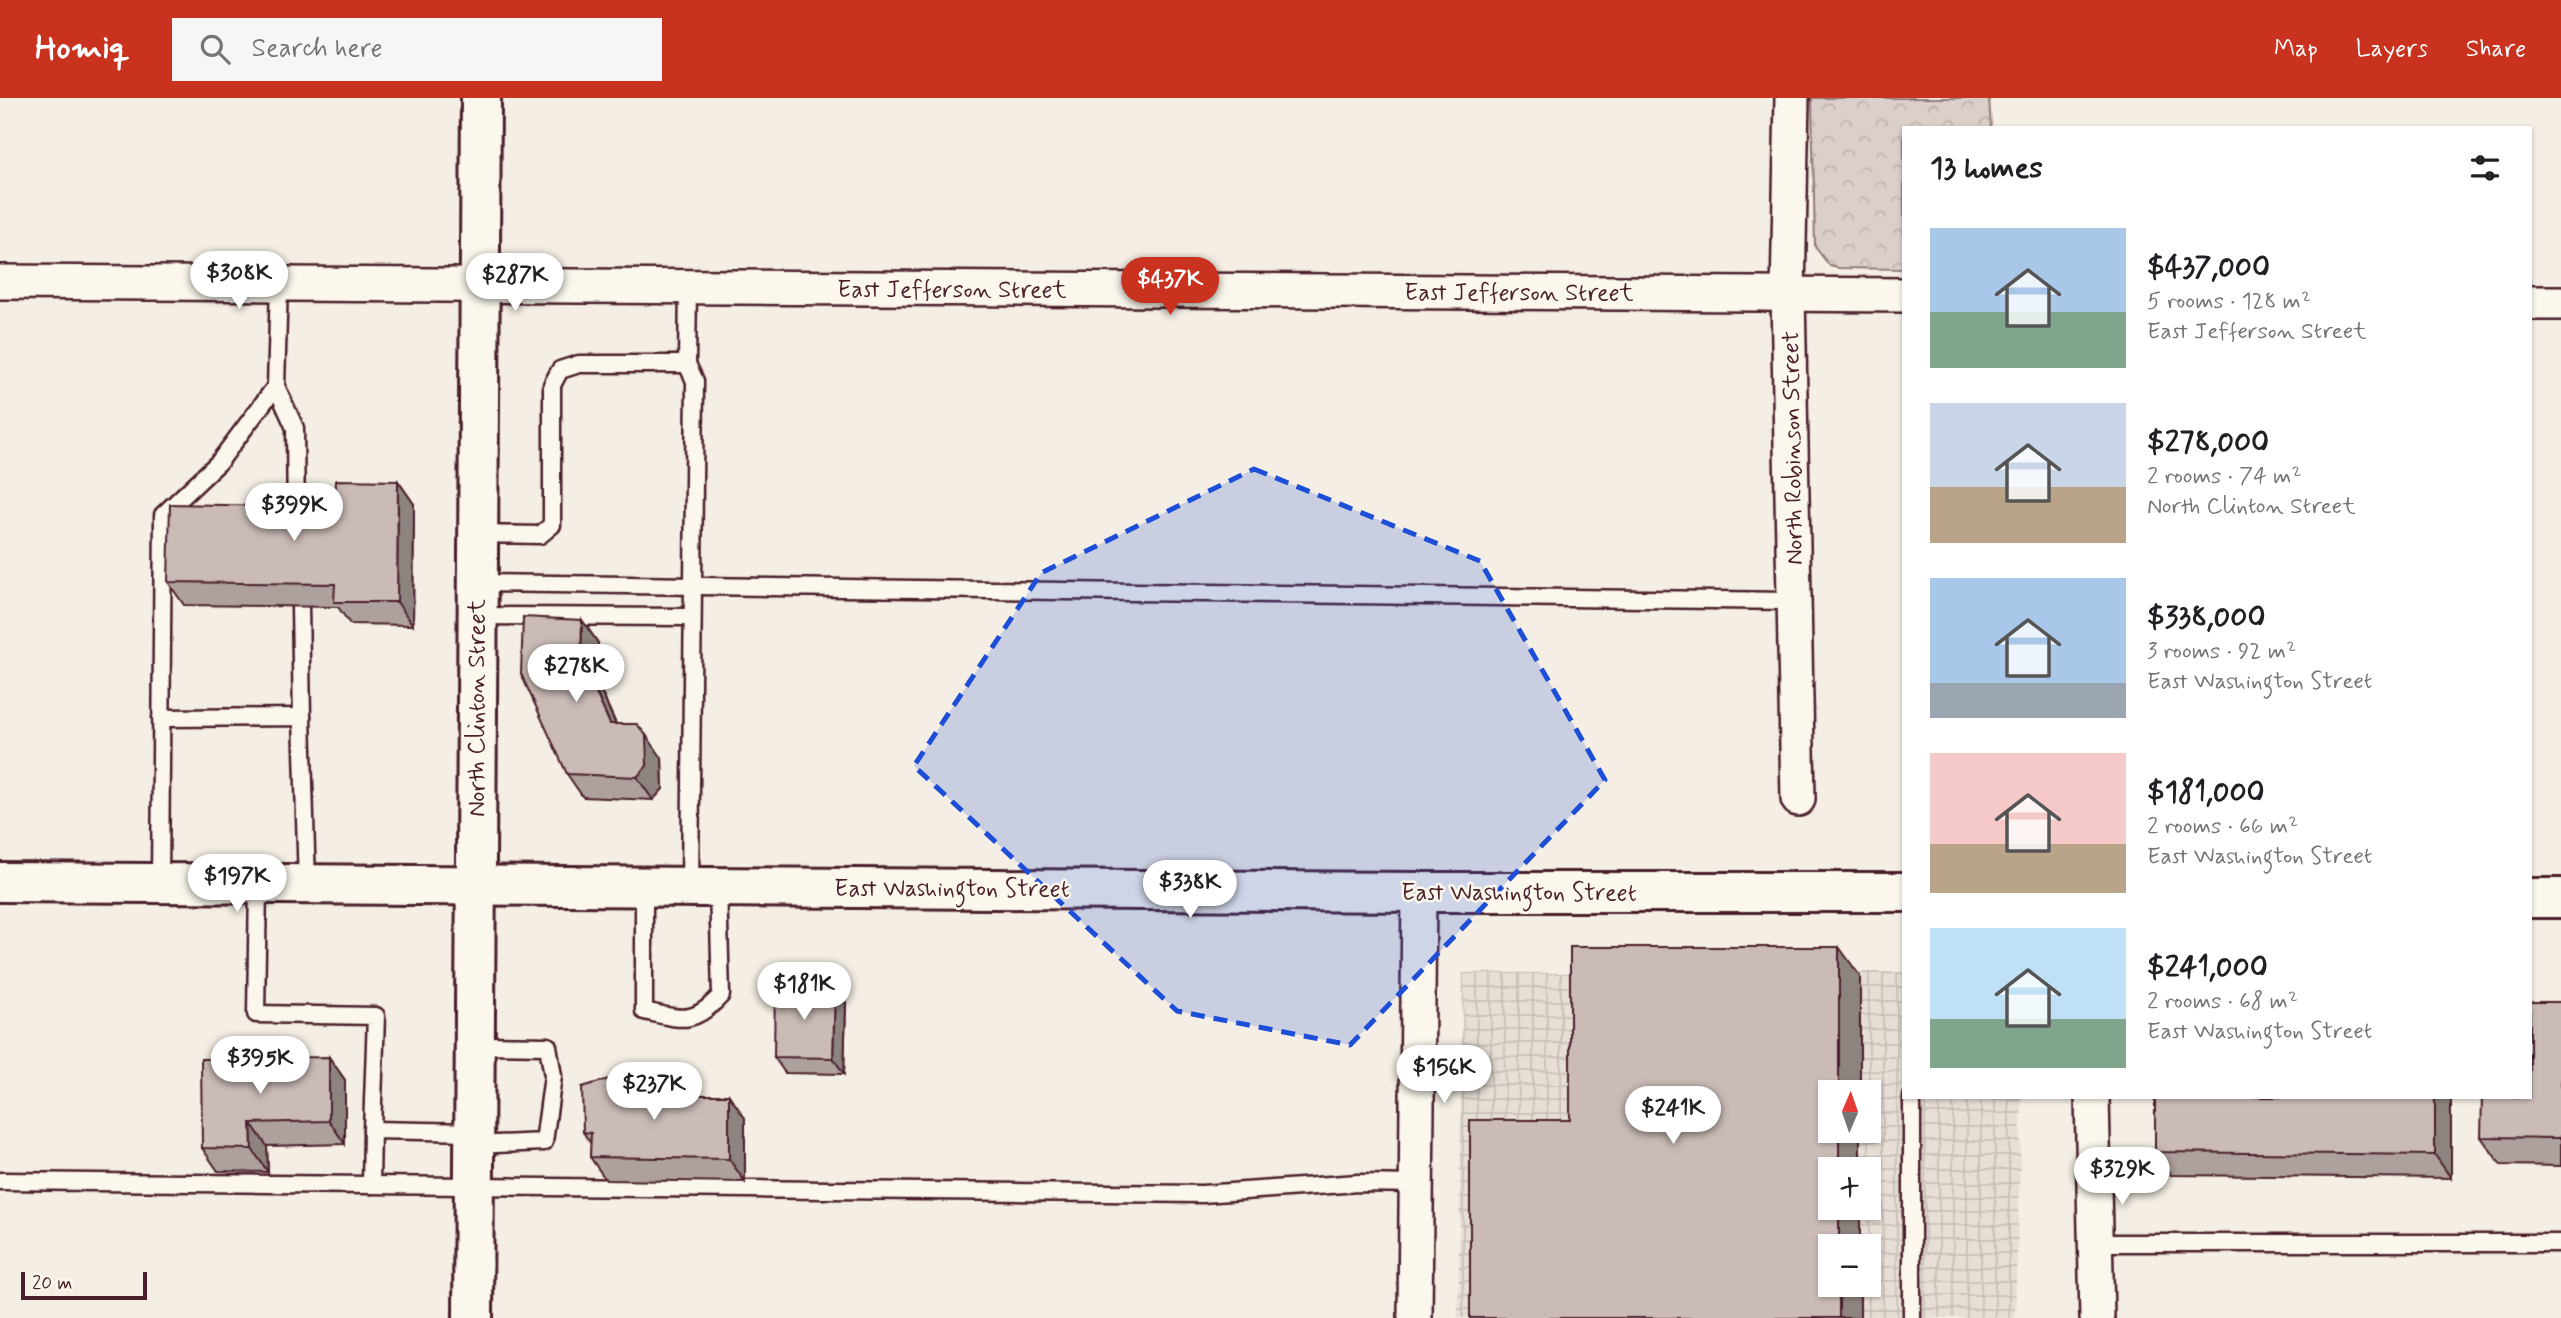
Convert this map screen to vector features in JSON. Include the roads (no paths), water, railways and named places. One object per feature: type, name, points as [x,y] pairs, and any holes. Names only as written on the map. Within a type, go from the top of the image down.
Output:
[{"type":"main road","name":"North Clinton Street","points":[[472,1318],[481,98]]},
{"type":"main road","name":"East Washington Street","points":[[0,882],[1419,892],[1902,892]]},
{"type":"main road","points":[[2532,898],[2561,898]]},
{"type":"street","name":"North Robinson Street","points":[[1792,98],[1788,294],[1798,799]]},
{"type":"street","name":"East Jefferson Street","points":[[0,282],[1902,295]]},
{"type":"street","points":[[2532,303],[2561,303]]},
{"type":"street","points":[[1415,1318],[1419,892]]},
{"type":"street","points":[[2092,1099],[2097,1318]]},
{"type":"lane","points":[[279,284],[276,386],[295,428],[296,529]]},
{"type":"lane","points":[[644,886],[644,1011],[686,1020],[706,1012],[721,995],[704,887],[691,617],[695,381],[687,364],[688,287]]},
{"type":"lane","points":[[477,534],[540,535],[552,525],[552,385],[560,370],[579,364],[687,364]]},
{"type":"lane","points":[[160,884],[163,515],[219,462],[276,386]]},
{"type":"lane","points":[[476,599],[691,586],[1796,601]]},
{"type":"lane","points":[[476,599],[691,617]]},
{"type":"lane","points":[[300,606],[307,884]]},
{"type":"lane","points":[[161,718],[302,717]]},
{"type":"lane","points":[[258,884],[257,1014],[376,1016],[370,1185]]},
{"type":"lane","points":[[372,1130],[544,1142],[553,1076],[548,1046],[475,1045]]},
{"type":"lane","points":[[1912,1099],[1912,1318]]},
{"type":"lane","points":[[0,1181],[1202,1194],[1358,1183],[1416,1184]]},
{"type":"lane","points":[[2095,1243],[2561,1243]]}]
